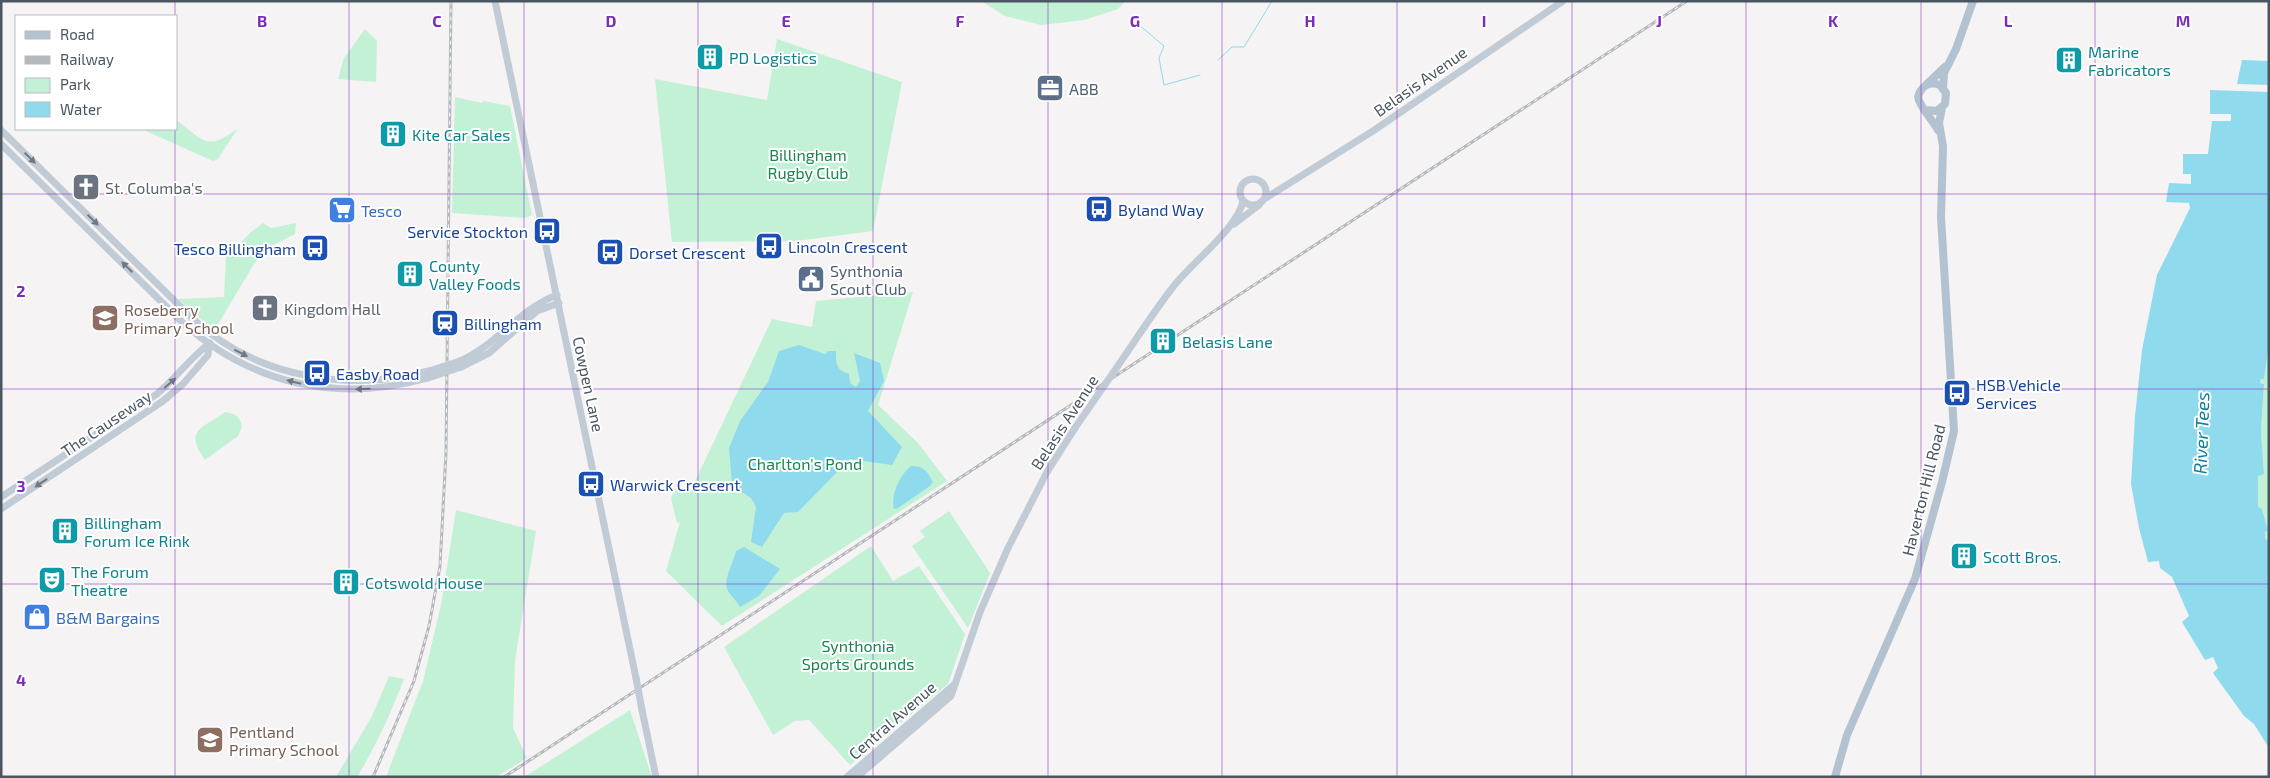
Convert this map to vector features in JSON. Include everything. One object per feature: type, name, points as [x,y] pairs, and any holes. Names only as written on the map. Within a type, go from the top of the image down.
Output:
[{"type":"main road","name":"Haverton Hill Road","points":[[1835,777],[1847,735],[1915,579],[1954,431],[1941,217],[1942,146],[1939,123],[1942,108],[1947,99],[1943,88],[1944,73],[1956,49],[1974,1]]},
{"type":"main road","name":"Haverton Hill Road","points":[[1940,135],[1931,116],[1921,107],[1918,97],[1922,87],[1947,65]]},
{"type":"main road","points":[[1927,84],[1936,84],[1943,88]]},
{"type":"main road","points":[[1926,110],[1931,112],[1942,108]]},
{"type":"street","name":"Cowpen Lane","points":[[495,1],[657,775]]},
{"type":"street","name":"Belasis Avenue","points":[[1233,225],[1240,222],[1263,201],[1373,131],[1563,1]]},
{"type":"street","points":[[1,130],[192,318],[214,337],[252,358],[296,373],[329,379],[386,380],[429,375]]},
{"type":"street","points":[[1,144],[182,322],[209,344],[253,369],[295,382],[328,388],[387,388],[429,375],[489,353],[537,311],[558,299]]},
{"type":"street","points":[[1254,179],[1262,183],[1266,190],[1263,201],[1251,206],[1243,201],[1240,192],[1244,183],[1254,179]]},
{"type":"street","name":"Belasis Avenue","points":[[1262,183],[1273,188],[1292,182]]},
{"type":"street","name":"Belasis Avenue","points":[[951,696],[980,612],[1008,548],[1047,472],[1075,428],[1173,287],[1195,261],[1233,225],[1239,215],[1243,201]]},
{"type":"street","name":"The Causeway","points":[[1,497],[157,394],[214,337]]},
{"type":"street","name":"The Causeway","points":[[1,509],[172,394],[208,355],[209,344]]},
{"type":"street","points":[[328,388],[329,379]]},
{"type":"street","name":"Central Avenue","points":[[856,777],[956,683]]},
{"type":"street","name":"Central Avenue","points":[[847,777],[951,696]]},
{"type":"green space","points":[[981,1],[1125,1],[1118,9],[1084,20],[1041,25],[1005,16]]},
{"type":"green space","points":[[365,29],[377,41],[376,82],[338,79],[344,58]]},
{"type":"green space","name":"Billingham Rugby Club","points":[[777,39],[902,82],[873,231],[796,241],[672,242],[655,79],[767,100]]},
{"type":"green space","points":[[455,97],[482,103],[483,101],[510,106],[532,215],[525,218],[452,213]]},
{"type":"green space","points":[[178,122],[200,138],[212,142],[219,140],[238,128],[218,159],[213,161],[146,131],[178,130]]},
{"type":"green space","points":[[263,223],[271,228],[296,223],[295,234],[268,248],[254,264],[217,326],[211,328],[178,299],[224,297],[226,257]]},
{"type":"green space","name":"Charlton's Pond","points":[[913,292],[878,405],[918,443],[947,481],[722,626],[666,571],[680,522],[677,523],[671,498],[676,488],[690,492],[772,319],[812,327],[816,301]]},
{"type":"green space","points":[[2269,345],[2269,542],[2265,538],[2265,532],[2268,531],[2262,509],[2258,508],[2258,476],[2264,473],[2261,432],[2264,384],[2260,384],[2261,378],[2264,379]]},
{"type":"green space","points":[[225,412],[237,416],[242,427],[238,436],[205,460],[196,442],[198,431]]},
{"type":"green space","points":[[456,510],[536,531],[515,660],[513,728],[527,758],[496,777],[386,777],[423,681],[441,605]]},
{"type":"green space","points":[[949,511],[990,573],[968,628],[912,546],[925,537],[920,531]]},
{"type":"green space","name":"Synthonia Sports Grounds","points":[[871,546],[893,581],[919,566],[965,634],[948,684],[850,765],[809,720],[795,721],[773,735],[724,647]]},
{"type":"green space","points":[[389,676],[404,679],[371,753],[357,777],[336,777],[372,716]]},
{"type":"green space","points":[[630,710],[652,777],[524,777],[535,770]]},
{"type":"water","points":[[2242,60],[2269,61],[2269,85],[2237,84]]},
{"type":"water","name":"River Tees","points":[[2210,90],[2269,92],[2269,345],[2264,379],[2261,379],[2260,383],[2264,384],[2261,432],[2264,474],[2258,476],[2258,507],[2262,509],[2268,531],[2265,532],[2265,538],[2269,542],[2269,748],[2254,724],[2244,716],[2213,673],[2218,668],[2213,657],[2205,660],[2182,622],[2189,616],[2172,577],[2160,568],[2159,561],[2148,562],[2139,528],[2131,484],[2135,416],[2142,350],[2157,275],[2190,208],[2189,203],[2166,202],[2169,183],[2191,184],[2191,174],[2183,174],[2183,154],[2208,154],[2212,121],[2231,121],[2231,114],[2210,114]]},
{"type":"water","name":"Charlton's Pond","points":[[799,345],[825,354],[828,351],[836,351],[836,360],[839,368],[841,371],[849,374],[850,383],[856,387],[860,381],[854,353],[880,363],[884,381],[868,411],[902,447],[892,465],[850,459],[798,512],[784,513],[762,547],[751,542],[756,507],[751,498],[737,489],[732,482],[729,448],[740,421],[768,382],[779,351]]},
{"type":"water","points":[[911,466],[925,470],[933,482],[930,486],[894,509],[893,498],[897,486]]},
{"type":"water","points":[[744,547],[780,569],[759,596],[740,607],[728,591],[726,582],[736,551]]},
{"type":"waterway","points":[[1218,60],[1232,47],[1244,47],[1272,1]]},
{"type":"waterway","points":[[1139,25],[1164,46],[1159,58],[1164,85],[1200,75]]},
{"type":"railway","points":[[373,777],[414,681],[429,626],[440,566],[446,453],[451,1]]},
{"type":"railway","points":[[504,777],[1687,1]]},
{"type":"place","name":"PD Logistics","points":[[710,57]]},
{"type":"place","name":"Marine Fabricators","points":[[2069,60]]},
{"type":"place","name":"ABB","points":[[1050,88]]},
{"type":"place","name":"Kite Car Sales","points":[[393,134]]},
{"type":"place","name":"St. Columba's","points":[[86,187]]},
{"type":"place","name":"Byland Way","points":[[1099,209]]},
{"type":"place","name":"Tesco","points":[[342,210]]},
{"type":"place","name":"Service Stockton","points":[[547,231]]},
{"type":"place","name":"Lincoln Crescent","points":[[769,246]]},
{"type":"place","name":"Tesco Billingham","points":[[315,248]]},
{"type":"place","name":"Dorset Crescent","points":[[610,252]]},
{"type":"place","name":"County Valley Foods","points":[[410,274]]},
{"type":"place","name":"Synthonia Scout Club","points":[[811,279]]},
{"type":"place","name":"Kingdom Hall","points":[[265,308]]},
{"type":"place","name":"Roseberry Primary School","points":[[105,318]]},
{"type":"place","name":"Billingham","points":[[445,323]]},
{"type":"place","name":"Belasis Lane","points":[[1163,341]]},
{"type":"place","name":"Easby Road","points":[[317,373]]},
{"type":"place","name":"HSB Vehicle Services","points":[[1957,393]]},
{"type":"place","name":"Warwick Crescent","points":[[591,484]]},
{"type":"place","name":"Billingham Forum Ice Rink","points":[[65,531]]},
{"type":"place","name":"Scott Bros.","points":[[1964,556]]},
{"type":"place","name":"The Forum Theatre","points":[[52,580]]},
{"type":"place","name":"Cotswold House","points":[[346,582]]},
{"type":"place","name":"B&M Bargains","points":[[37,617]]},
{"type":"place","name":"Pentland Primary School","points":[[210,740]]}]
